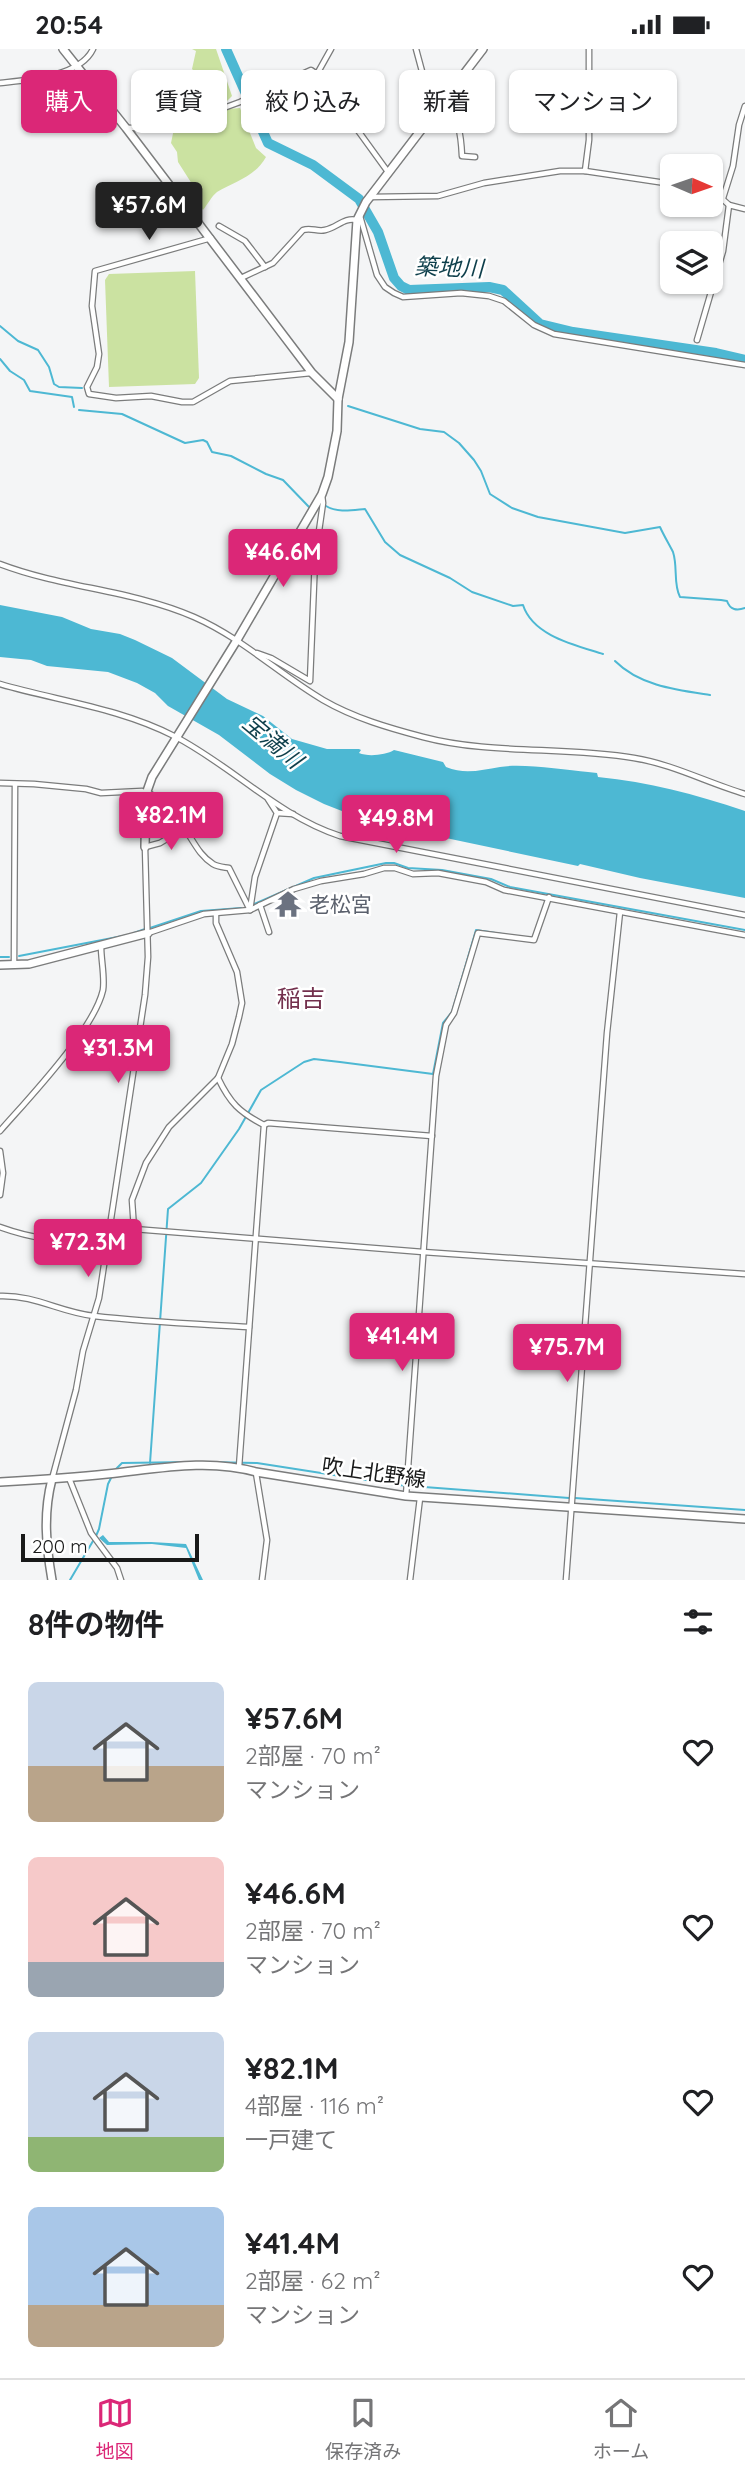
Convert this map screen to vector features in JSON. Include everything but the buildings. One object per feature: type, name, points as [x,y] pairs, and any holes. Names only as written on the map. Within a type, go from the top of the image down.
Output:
[{"type":"street","points":[[63,49],[242,278],[312,373],[338,399]]},
{"type":"street","points":[[0,83],[60,73],[89,57],[93,49]]},
{"type":"street","points":[[319,70],[331,49]]},
{"type":"street","points":[[416,49],[420,70]]},
{"type":"street","points":[[467,70],[483,49]]},
{"type":"street","points":[[585,171],[589,140],[589,49]]},
{"type":"street","points":[[126,128],[172,127],[241,101]]},
{"type":"street","points":[[745,106],[739,125],[733,166],[723,198],[729,205],[745,209]]},
{"type":"street","points":[[360,133],[388,172]]},
{"type":"street","points":[[52,1580],[45,1524],[46,1503],[99,1298],[145,995],[148,933],[146,794],[152,777],[235,643],[322,494],[337,431],[338,399],[349,342],[354,250],[359,216],[369,197],[418,133]]},
{"type":"street","points":[[460,133],[462,156],[475,157]]},
{"type":"street","points":[[369,197],[438,196],[500,180],[560,171],[585,171],[660,182]]},
{"type":"street","points":[[696,340],[723,251],[729,205]]},
{"type":"street","points":[[242,278],[279,257],[303,230],[309,228],[321,231],[359,216]]},
{"type":"street","points":[[359,216],[363,221],[377,275],[385,287],[403,297],[461,293],[489,296],[504,301],[534,325],[554,334],[745,365]]},
{"type":"street","points":[[219,226],[245,241],[265,267]]},
{"type":"street","points":[[211,239],[95,271],[92,306],[99,354],[97,367],[88,387],[89,394],[116,398],[151,395],[182,403],[193,402],[230,381],[312,373]]},
{"type":"street","points":[[0,564],[30,574],[163,605],[193,617],[235,643],[271,658],[310,681],[314,583],[322,494]]},
{"type":"street","points":[[253,652],[336,707],[389,727],[455,743],[634,757],[745,794]]},
{"type":"street","points":[[0,684],[117,712],[179,734],[268,798],[324,831],[340,836],[745,915]]},
{"type":"street","points":[[0,783],[86,789],[101,793],[142,791]]},
{"type":"street","points":[[14,965],[16,783]]},
{"type":"street","points":[[149,793],[185,828],[206,859],[216,866],[229,868],[250,910]]},
{"type":"street","points":[[250,910],[255,877],[276,813],[268,798]]},
{"type":"street","points":[[276,813],[294,814]]},
{"type":"street","points":[[145,847],[160,843],[185,828]]},
{"type":"street","points":[[0,965],[29,964],[148,933],[204,914],[250,910],[294,889],[384,868],[395,868],[413,874],[438,873],[486,882],[504,890],[745,935]]},
{"type":"street","points":[[406,1496],[436,1076],[446,1025],[454,1013],[478,933],[534,940],[549,897]]},
{"type":"street","points":[[260,905],[269,932]]},
{"type":"street","points":[[566,1580],[607,1033],[620,912]]},
{"type":"street","points":[[134,1229],[132,1199],[146,1163],[169,1128],[218,1078],[232,1044],[242,1003],[237,972],[216,923],[216,914]]},
{"type":"street","points":[[0,1131],[42,1083],[89,1022],[103,990],[101,946]]},
{"type":"street","points":[[218,1078],[237,1108],[264,1125]]},
{"type":"street","points":[[264,1125],[268,1123],[432,1136]]},
{"type":"street","points":[[239,1467],[264,1125]]},
{"type":"street","points":[[0,1151],[3,1173],[0,1195]]},
{"type":"street","points":[[0,1227],[42,1238],[97,1232],[107,1238]]},
{"type":"street","points":[[106,1246],[134,1229],[423,1252],[745,1273]]},
{"type":"street","points":[[0,1296],[28,1297],[57,1308],[93,1316],[249,1327]]},
{"type":"street","name":"吹上北野線","points":[[0,1482],[184,1466],[239,1467],[406,1496],[745,1519]]},
{"type":"street","points":[[256,1472],[267,1540],[262,1580]]},
{"type":"street","points":[[69,1478],[91,1532],[117,1567],[121,1580]]},
{"type":"street","points":[[410,1580],[420,1497]]},
{"type":"green space","points":[[192,49],[216,49],[223,70],[193,70],[196,51]]},
{"type":"green space","points":[[227,81],[232,96],[227,101]]},
{"type":"green space","points":[[240,108],[241,133],[250,133],[256,148],[266,157],[251,174],[217,192],[203,210],[192,193],[192,184],[178,162],[177,152],[171,143],[173,133],[227,133],[227,109]]},
{"type":"green space","points":[[195,271],[199,378],[195,384],[109,387],[105,280],[109,274]]},
{"type":"water","name":"宝満川","points":[[0,605],[62,617],[91,629],[120,634],[135,640],[172,658],[227,699],[263,716],[292,739],[327,749],[359,749],[359,753],[372,755],[394,750],[443,762],[446,767],[460,771],[520,766],[597,773],[598,777],[672,789],[745,811],[745,898],[370,822],[324,804],[270,774],[219,735],[168,706],[155,693],[137,683],[108,672],[47,666],[31,660],[0,657]]},
{"type":"water","points":[[103,1535],[109,1542],[186,1544],[203,1580],[199,1580],[186,1548],[152,1544],[107,1545],[99,1538]]},
{"type":"waterway","name":"築地川","points":[[226,49],[268,143],[313,165],[359,199],[378,232],[394,278],[401,286],[409,290],[489,287],[503,290],[540,324],[573,332],[716,353],[745,360]]},
{"type":"waterway","points":[[0,326],[18,341],[38,350],[49,367],[54,384],[59,387],[82,388]]},
{"type":"waterway","points":[[0,359],[10,371],[24,380],[30,391],[72,397],[74,407]]},
{"type":"waterway","points":[[348,406],[420,429],[444,432],[459,443],[474,460],[490,494],[512,508],[538,517],[625,533],[660,527],[673,552],[680,597],[727,601],[734,609],[745,608]]},
{"type":"waterway","points":[[79,410],[122,414],[185,443],[203,440],[212,452],[231,456],[283,480],[309,507]]},
{"type":"waterway","points":[[326,506],[340,510],[365,509],[385,542],[400,555],[450,578],[472,592],[513,606],[523,605],[528,616],[545,632],[568,643],[603,654]]},
{"type":"waterway","points":[[615,661],[647,681],[672,689],[710,695]]},
{"type":"waterway","points":[[254,904],[314,878],[394,863],[408,868],[442,870],[491,879],[510,887],[745,930]]},
{"type":"waterway","points":[[150,928],[201,911],[241,908]]},
{"type":"waterway","points":[[134,933],[145,929]]},
{"type":"waterway","points":[[150,1463],[168,1209],[201,1183],[239,1129],[261,1090],[304,1062],[314,1059],[433,1074],[443,1023],[452,1012],[476,930],[502,934]]},
{"type":"waterway","points":[[19,956],[128,935]]},
{"type":"waterway","points":[[0,957],[9,957]]},
{"type":"waterway","points":[[115,1470],[122,1463],[190,1462]]},
{"type":"waterway","points":[[206,1462],[257,1463],[398,1485],[569,1498]]},
{"type":"waterway","points":[[96,1536],[111,1478]]},
{"type":"waterway","points":[[575,1498],[745,1510]]},
{"type":"waterway","points":[[70,1580],[93,1541]]},
{"type":"place","name":"老松宮","points":[[288,904]]},
{"type":"district","name":"稲吉","points":[[301,998]]}]
